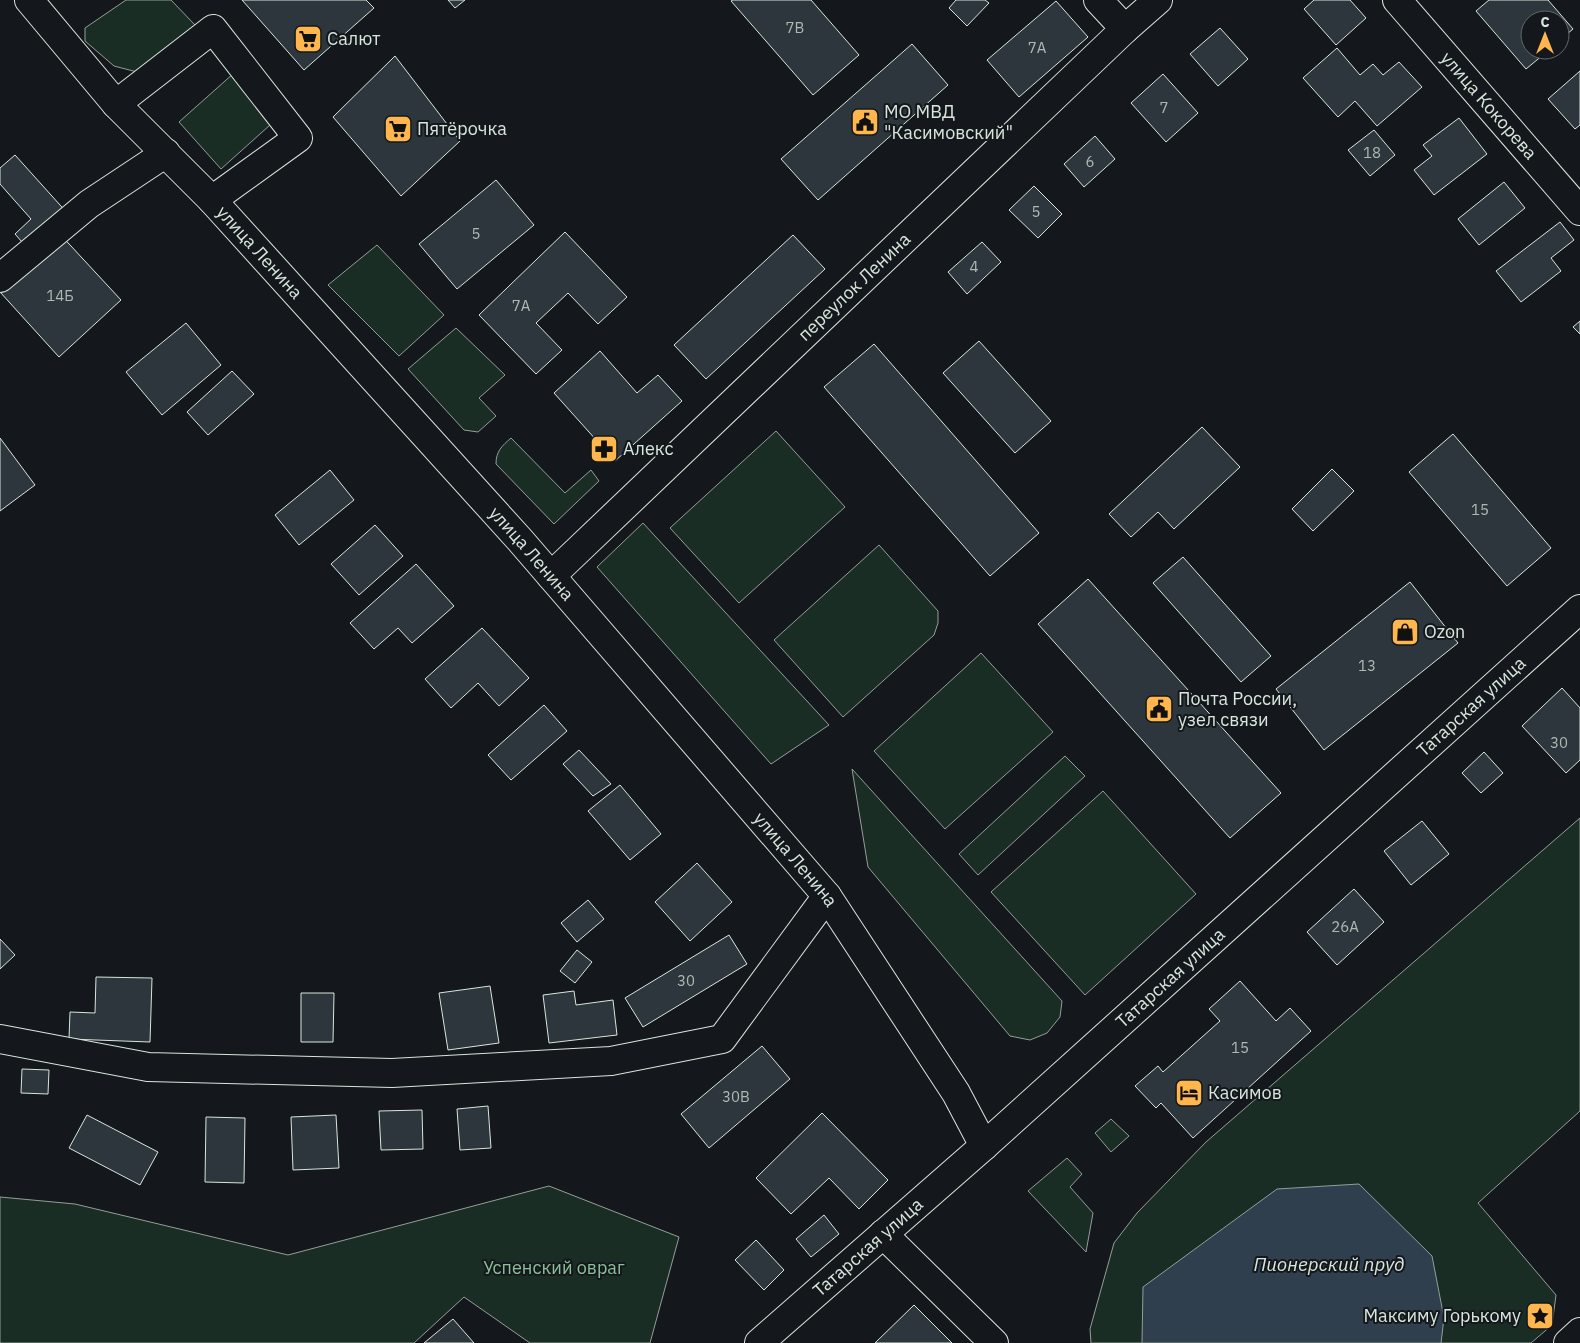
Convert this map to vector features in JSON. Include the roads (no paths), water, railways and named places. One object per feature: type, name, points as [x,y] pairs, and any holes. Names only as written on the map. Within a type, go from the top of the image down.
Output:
[{"type":"street","name":"улица Ленина","points":[[29,0],[116,104],[212,200],[513,532],[827,896],[956,1093],[984,1146]]},
{"type":"street","points":[[1098,0],[1125,29]]},
{"type":"street","name":"переулок Ленина","points":[[551,576],[1125,29],[1158,0]]},
{"type":"street","name":"улица Кокорева","points":[[1397,0],[1580,211]]},
{"type":"street","points":[[116,104],[213,29],[298,138],[212,200]]},
{"type":"street","points":[[0,278],[89,204],[166,153]]},
{"type":"street","name":"Татарская улица","points":[[759,1343],[984,1146],[1580,610]]},
{"type":"street","points":[[0,1039],[148,1067],[392,1073],[611,1061],[722,1039],[827,896]]},
{"type":"street","points":[[883,1234],[994,1343]]},
{"type":"street","points":[[1568,1343],[1580,1332]]},
{"type":"water","name":"Пионерский пруд","points":[[1359,1184],[1432,1256],[1444,1318],[1441,1343],[1142,1343],[1143,1287],[1277,1189]]},
{"type":"place","name":"Салют","points":[[308,39]]},
{"type":"place","name":"МО МВД \"Касимовский\"","points":[[865,122]]},
{"type":"place","name":"Пятёрочка","points":[[398,129]]},
{"type":"place","name":"Алекс","points":[[604,449]]},
{"type":"place","name":"Ozon","points":[[1405,632]]},
{"type":"place","name":"Почта России, узел связи","points":[[1159,709]]},
{"type":"place","name":"Касимов","points":[[1189,1093]]},
{"type":"place","name":"Максиму Горькому","points":[[1540,1316]]},
{"type":"park label","name":"Успенский овраг","points":[[554,1268]]}]
